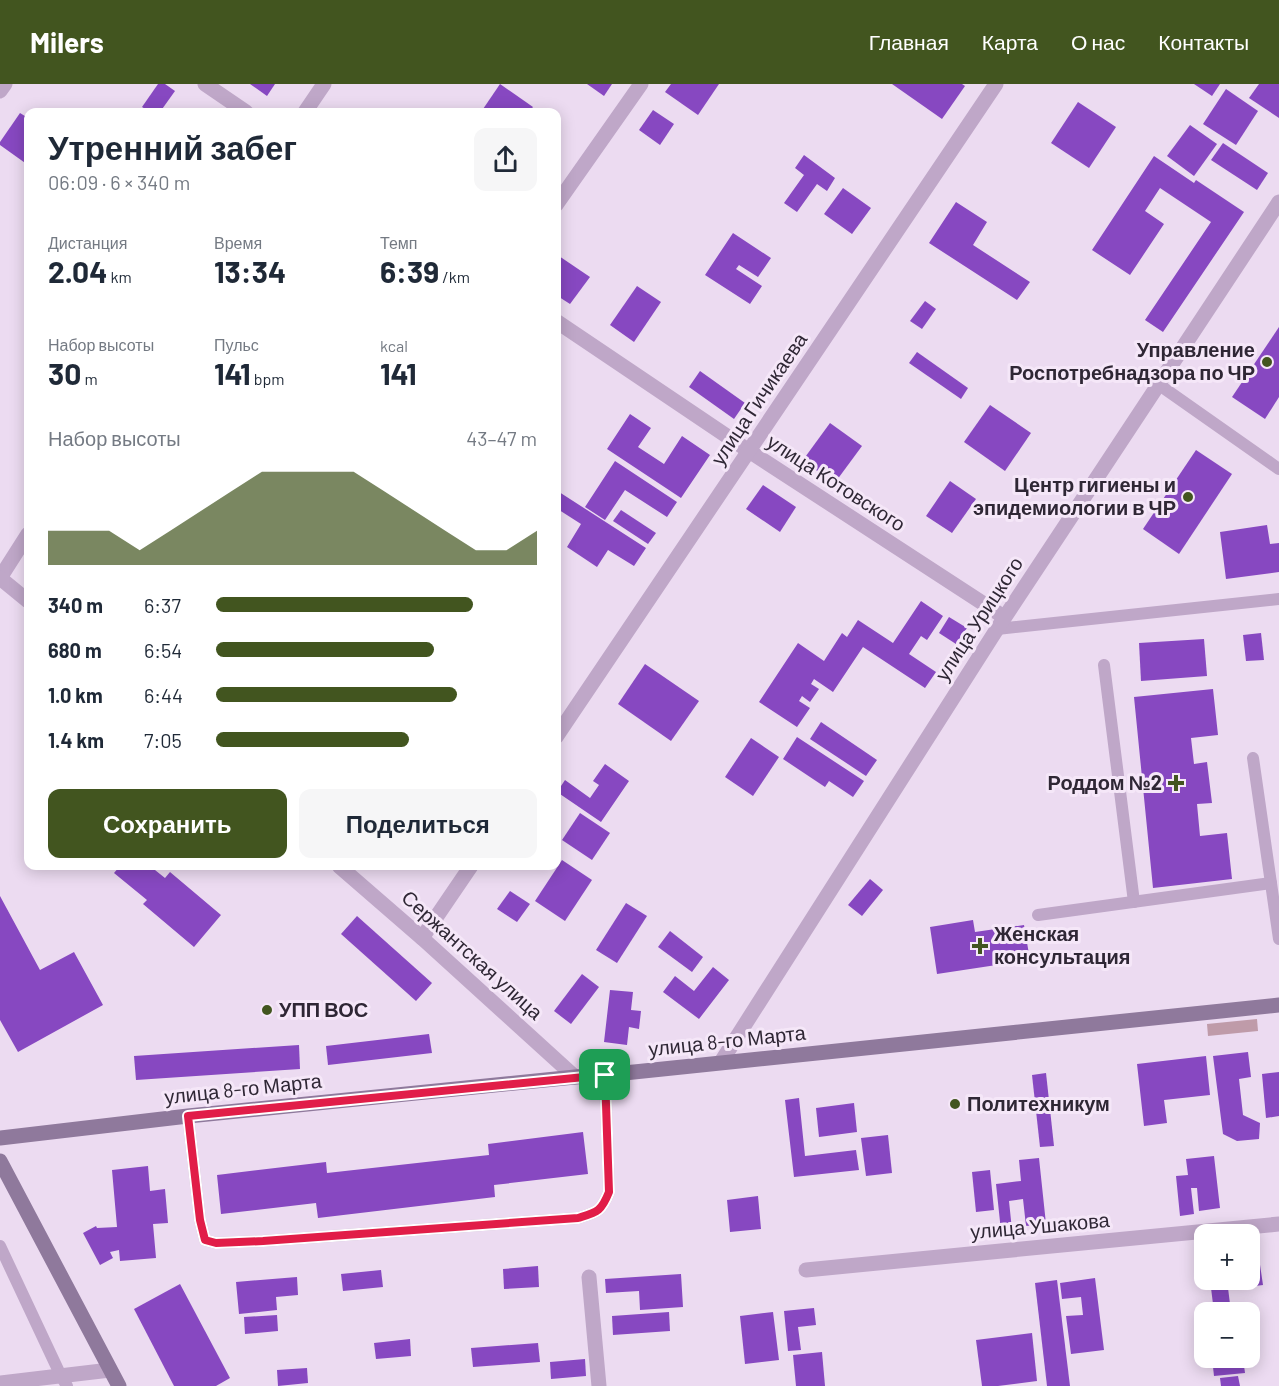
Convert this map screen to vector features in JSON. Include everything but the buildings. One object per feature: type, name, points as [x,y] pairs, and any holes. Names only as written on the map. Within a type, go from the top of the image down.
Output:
[{"type":"street","points":[[0,91],[5,84]]},
{"type":"street","points":[[205,84],[240,108]]},
{"type":"street","points":[[308,108],[324,84]]},
{"type":"street","points":[[561,198],[641,84]]},
{"type":"street","name":"улица Гичикаева","points":[[561,730],[996,84]]},
{"type":"street","name":"улица Урицкого","points":[[722,1062],[1001,623],[1279,202]]},
{"type":"street","name":"улица Котовского","points":[[561,324],[1001,623]]},
{"type":"street","points":[[24,540],[0,578],[24,598]]},
{"type":"street","name":"Сержантская улица","points":[[344,870],[575,1077]]},
{"type":"street","points":[[422,938],[468,870]]},
{"type":"street","name":"улица 8-го Марта","points":[[0,1138],[188,1116],[1279,1005]]},
{"type":"street","points":[[0,1161],[119,1386]]},
{"type":"street","name":"улица Ушакова","points":[[806,1270],[1279,1224]]},
{"type":"street","points":[[589,1277],[600,1386]]},
{"type":"street","points":[[0,1383],[64,1381],[110,1370]]},
{"type":"lane","points":[[1158,384],[1279,469]]},
{"type":"lane","points":[[1001,623],[1279,599]]},
{"type":"lane","points":[[1104,665],[1134,902]]},
{"type":"lane","points":[[1253,758],[1279,939]]},
{"type":"lane","points":[[1038,915],[1271,883]]},
{"type":"lane","points":[[188,1116],[200,1220],[205,1240],[216,1243],[578,1218],[598,1211],[609,1192],[605,1075]]},
{"type":"lane","points":[[0,1246],[64,1381]]},
{"type":"shaded area","points":[[1257,1019],[1258,1031],[1208,1036],[1207,1024]]},
{"type":"place","name":"Управление Роспотребнадзора по ЧР","points":[[1267,362]]},
{"type":"place","name":"Центр гигиены и эпидемиологии в ЧР","points":[[1188,497]]},
{"type":"place","name":"Роддом №2","points":[[1176,783]]},
{"type":"place","name":"Женская консультация","points":[[980,946]]},
{"type":"place","name":"УПП ВОС","points":[[267,1010]]},
{"type":"place","name":"Политехникум","points":[[955,1104]]},
{"type":"route","points":[[605,1075],[609,1192],[598,1211],[578,1218],[263,1241],[216,1243],[205,1240],[200,1220],[188,1116],[605,1075]]}]
